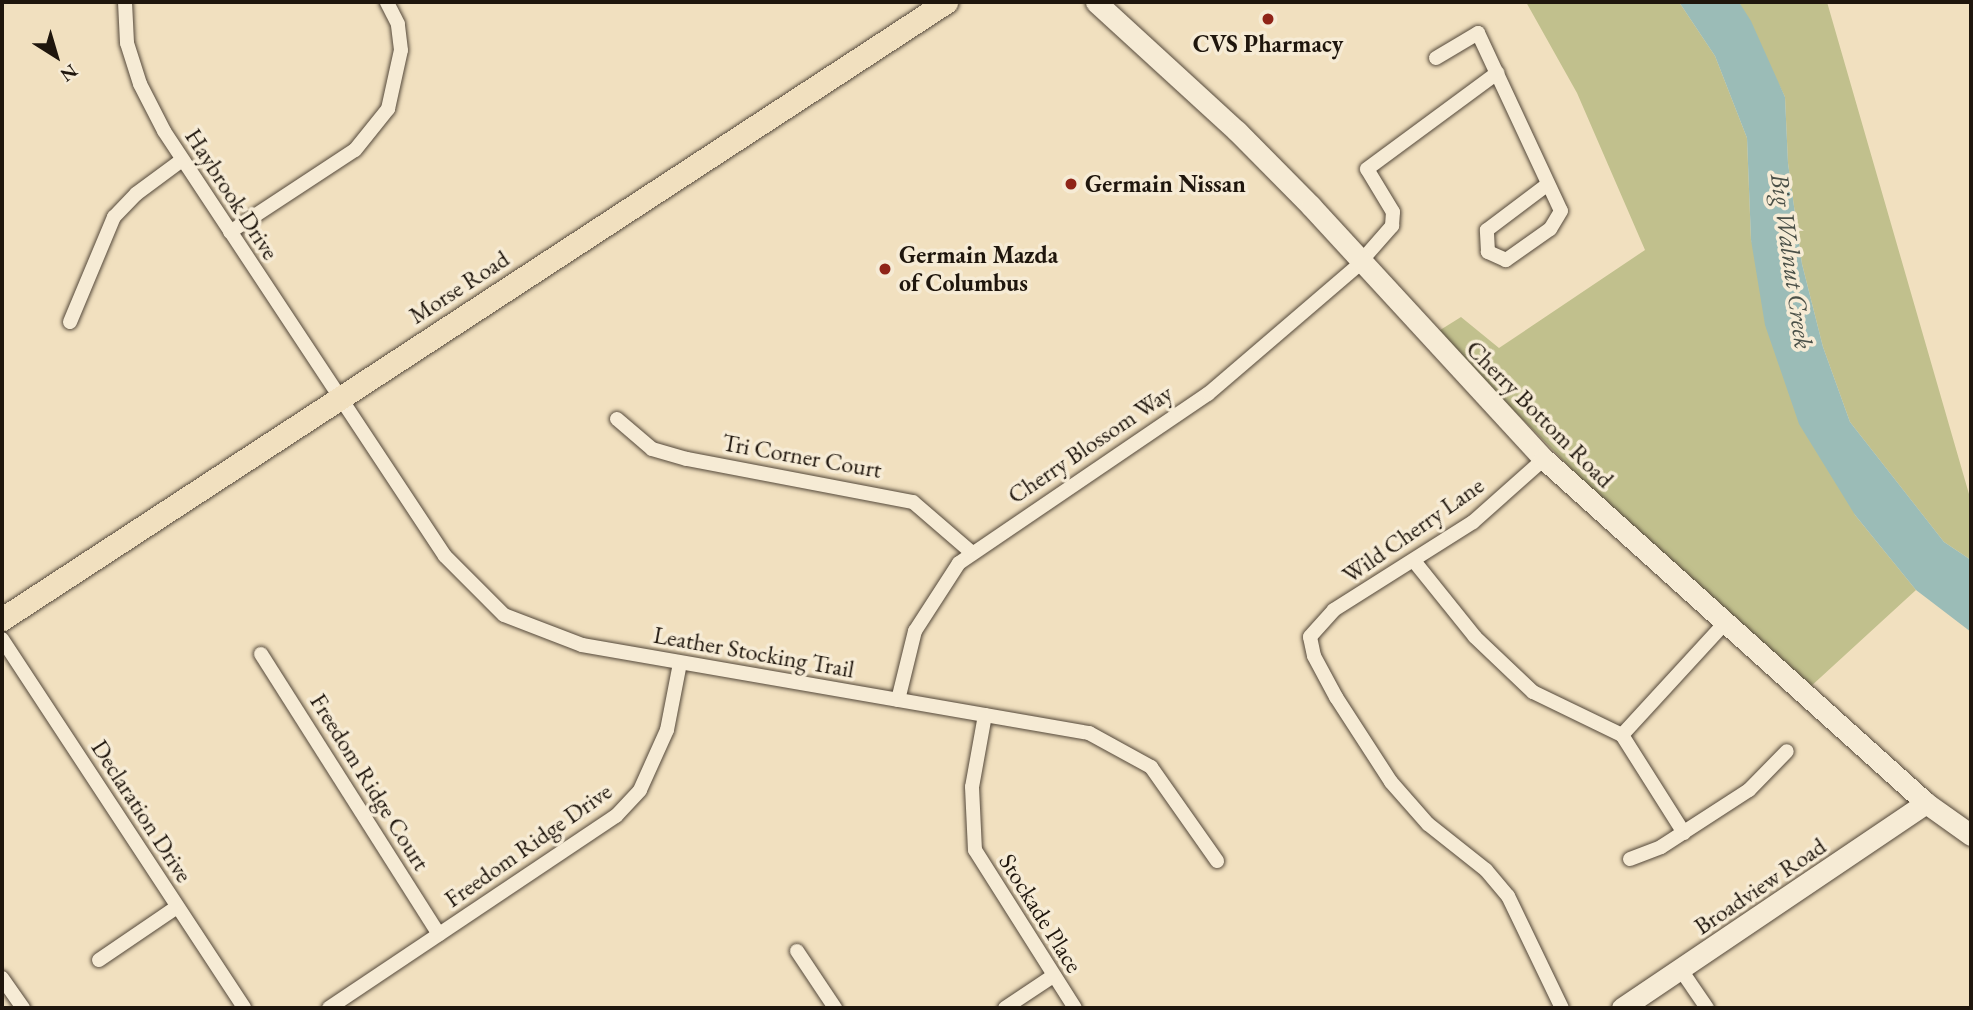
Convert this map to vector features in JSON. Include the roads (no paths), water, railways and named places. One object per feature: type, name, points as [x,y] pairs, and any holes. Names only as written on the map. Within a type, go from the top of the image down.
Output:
[{"type":"main road","name":"Morse Road","points":[[2,619],[946,2]]},
{"type":"main road","name":"Cherry Bottom Road","points":[[1096,2],[1237,131],[1544,459],[1724,624],[1926,803],[1971,835]]},
{"type":"main road","name":"Broadview Road","points":[[1622,1008],[1926,803]]},
{"type":"street","name":"Haybrook Drive","points":[[125,2],[127,43],[140,84],[182,160],[338,397]]},
{"type":"street","points":[[230,232],[355,150],[388,109],[401,50],[398,24],[387,2]]},
{"type":"street","points":[[1436,58],[1478,33],[1561,211],[1557,221],[1506,260],[1488,252],[1487,230],[1548,184]]},
{"type":"street","name":"Cherry Blossom Way","points":[[898,700],[915,631],[971,552],[1208,394],[1274,341],[1359,262],[1392,226],[1393,212],[1367,169],[1497,73]]},
{"type":"street","points":[[70,322],[114,217],[136,194],[182,160]]},
{"type":"street","name":"Leather Stocking Trail","points":[[338,397],[445,556],[504,615],[582,645],[1089,733],[1151,767],[1217,861]]},
{"type":"street","name":"Tri Corner Court","points":[[617,419],[652,449],[687,459],[913,502],[971,552]]},
{"type":"street","name":"Wild Cherry Lane","points":[[1544,459],[1473,522],[1334,610],[1310,637],[1314,656],[1336,697],[1391,782],[1428,824],[1486,870],[1508,896],[1562,1008]]},
{"type":"street","points":[[1414,561],[1475,638],[1533,692],[1622,735],[1684,833]]},
{"type":"street","points":[[1622,735],[1724,624]]},
{"type":"street","name":"Declaration Drive","points":[[2,639],[244,1008]]},
{"type":"street","name":"Freedom Ridge Court","points":[[261,654],[439,934]]},
{"type":"street","name":"Freedom Ridge Drive","points":[[329,1008],[616,816],[640,790],[667,730],[680,663]]},
{"type":"street","name":"Stockade Place","points":[[985,715],[972,786],[975,850],[1075,1008]]},
{"type":"street","points":[[1630,859],[1684,833],[1749,790],[1787,751]]},
{"type":"street","points":[[99,960],[177,907]]},
{"type":"street","points":[[797,951],[835,1008]]},
{"type":"street","points":[[1681,970],[1707,1008]]},
{"type":"street","points":[[1005,1008],[1053,976]]},
{"type":"street","points":[[4,985],[23,1008]]},
{"type":"water","name":"Big Walnut Creek","points":[[1679,2],[1739,2],[1751,21],[1785,97],[1788,163],[1802,264],[1823,347],[1850,422],[1944,542],[1971,560],[1971,632],[1916,590],[1855,515],[1799,424],[1765,325],[1751,240],[1747,138],[1715,56]]},
{"type":"place","name":"CVS Pharmacy","points":[[1268,19]]},
{"type":"place","name":"Germain Nissan","points":[[1071,184]]},
{"type":"place","name":"Germain Mazda of Columbus","points":[[885,269]]}]
